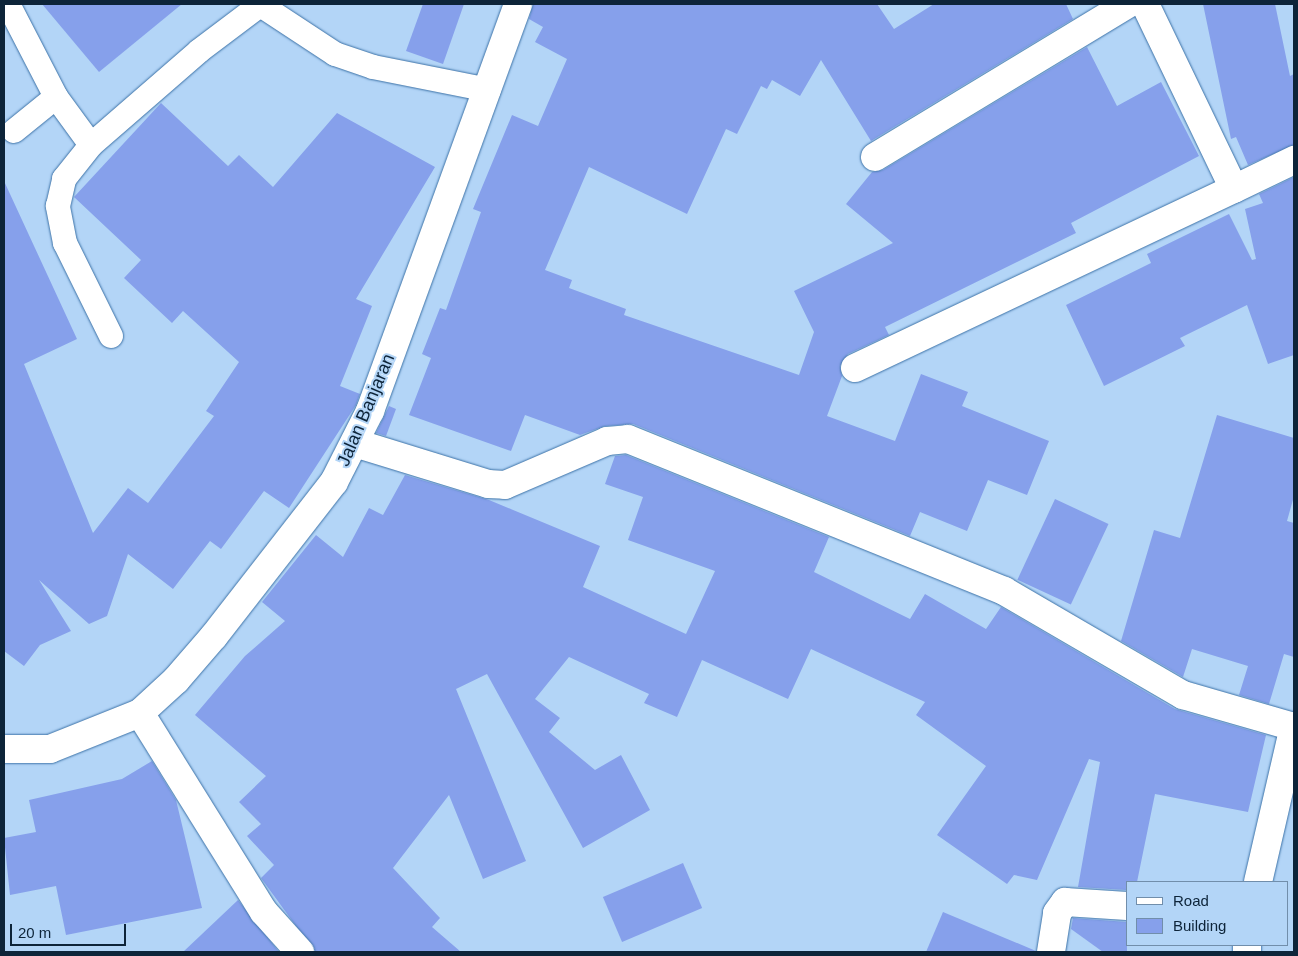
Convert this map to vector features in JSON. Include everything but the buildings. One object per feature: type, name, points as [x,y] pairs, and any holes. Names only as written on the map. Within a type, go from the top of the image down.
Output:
[{"type":"street","name":"Jalan Banjaran","points":[[4,749],[50,749],[140,713],[176,680],[220,628],[315,508],[355,443],[489,90],[518,4]]},
{"type":"street","points":[[875,157],[1128,4]]},
{"type":"street","points":[[1145,4],[1234,189]]},
{"type":"street","points":[[855,368],[1294,160]]},
{"type":"street","points":[[355,443],[488,484],[505,485],[607,441],[628,438],[1004,591],[1183,695],[1294,727],[1258,881]]},
{"type":"street","points":[[140,713],[259,904],[300,952]]},
{"type":"street","points":[[1051,952],[1057,913],[1065,902],[1126,906]]},
{"type":"lane","points":[[8,4],[56,97],[91,145]]},
{"type":"lane","points":[[111,336],[65,243],[58,206],[64,179],[91,145],[199,52],[260,4],[335,54],[372,67],[489,90]]},
{"type":"lane","points":[[14,131],[56,97]]}]
